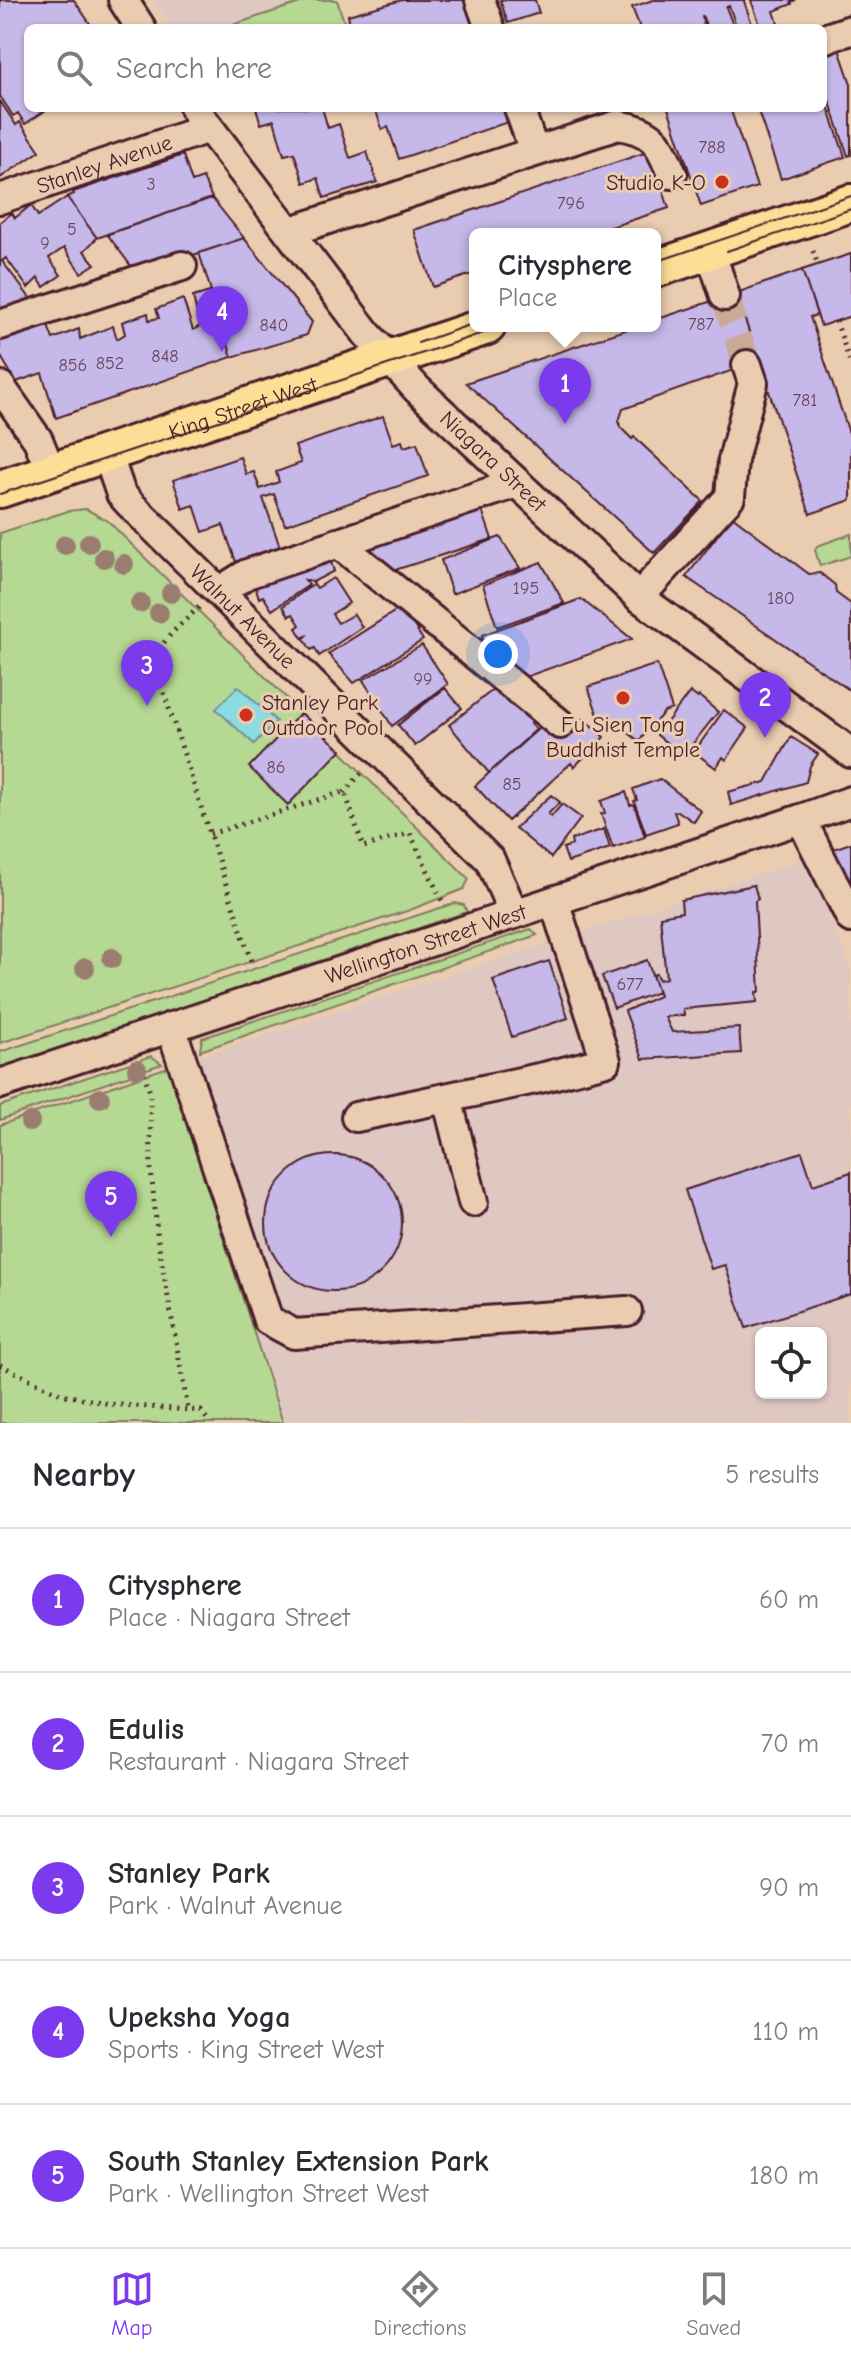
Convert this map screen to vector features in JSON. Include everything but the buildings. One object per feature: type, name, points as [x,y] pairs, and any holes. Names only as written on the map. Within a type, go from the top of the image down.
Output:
[{"type":"main road","points":[[661,267],[851,203]]},
{"type":"main road","name":"King Street West","points":[[0,489],[469,332]]},
{"type":"street","points":[[123,0],[138,24]]},
{"type":"street","points":[[480,0],[489,24]]},
{"type":"street","points":[[827,38],[851,30]]},
{"type":"street","points":[[520,112],[534,151]]},
{"type":"street","name":"Stanley Avenue","points":[[0,199],[202,118]]},
{"type":"street","name":"Niagara Street","points":[[202,118],[367,334],[417,389],[639,597],[851,753]]},
{"type":"street","points":[[291,231],[618,125],[641,129],[660,145],[672,174]]},
{"type":"street","points":[[710,250],[725,296]]},
{"type":"street","points":[[0,325],[182,266]]},
{"type":"street","points":[[639,597],[730,497],[733,460],[753,383],[747,365]]},
{"type":"street","points":[[0,386],[38,440],[51,472]]},
{"type":"street","name":"Walnut Avenue","points":[[107,453],[121,494],[210,599],[490,860],[514,914]]},
{"type":"street","points":[[210,599],[247,574],[517,483]]},
{"type":"street","points":[[338,543],[560,724]]},
{"type":"street","name":"Wellington Street West","points":[[0,1084],[851,801]]},
{"type":"street","points":[[801,819],[851,918]]},
{"type":"street","points":[[356,1117],[606,1061],[554,901]]},
{"type":"street","points":[[171,1027],[268,1320],[294,1334],[627,1311]]},
{"type":"street","points":[[447,1098],[473,1202]]},
{"type":"path","points":[[813,251],[818,265]]},
{"type":"path","points":[[836,321],[851,365]]},
{"type":"path","points":[[210,599],[167,640],[154,662],[252,964]]},
{"type":"path","points":[[210,834],[344,793],[363,771]]},
{"type":"path","points":[[344,793],[363,847],[410,833],[417,823]]},
{"type":"path","points":[[410,833],[443,903]]},
{"type":"path","points":[[144,1073],[150,1093],[151,1170],[158,1241],[188,1409]]},
{"type":"path","points":[[0,1365],[61,1394],[110,1404],[201,1411],[210,1423]]},
{"type":"shaded area","points":[[153,0],[338,0],[347,24],[170,24]]},
{"type":"shaded area","points":[[806,859],[851,969],[851,1423],[283,1423],[168,1067]]},
{"type":"green space","points":[[309,0],[337,0],[345,24],[235,24]]},
{"type":"green space","points":[[86,509],[108,521],[469,879],[464,889],[410,910],[0,1043],[0,533],[68,511]]},
{"type":"green space","points":[[851,534],[851,556],[820,566],[815,550],[817,546]]},
{"type":"green space","points":[[455,903],[464,905],[467,912],[0,1068],[0,1052]]},
{"type":"green space","points":[[531,929],[537,935],[200,1051],[202,1038]]},
{"type":"green space","points":[[151,1056],[162,1064],[0,1120],[0,1106]]},
{"type":"green space","points":[[168,1067],[283,1423],[0,1423],[0,1125]]},
{"type":"water","name":"Stanley Park Outdoor Pool","points":[[238,686],[276,721],[254,744],[216,709]]},
{"type":"tunnel","points":[[725,296],[747,365]]},
{"type":"tram line","points":[[661,260],[851,196]]},
{"type":"tram line","points":[[727,251],[851,209]]},
{"type":"tram line","points":[[418,343],[469,325]]},
{"type":"tram line","points":[[0,494],[486,332]]},
{"type":"place","name":"Studio K-O","points":[[722,182]]},
{"type":"place","name":"Upeksha Yoga","points":[[222,352]]},
{"type":"place","name":"Citysphere","points":[[565,424]]},
{"type":"place","name":"Fu Sien Tong Buddhist Temple","points":[[623,698]]},
{"type":"place","name":"Stanley Park","points":[[147,706]]},
{"type":"place","name":"Stanley Park Outdoor Pool","points":[[246,715]]},
{"type":"place","name":"Edulis","points":[[765,738]]},
{"type":"place","name":"South Stanley Extension Park","points":[[111,1237]]}]
